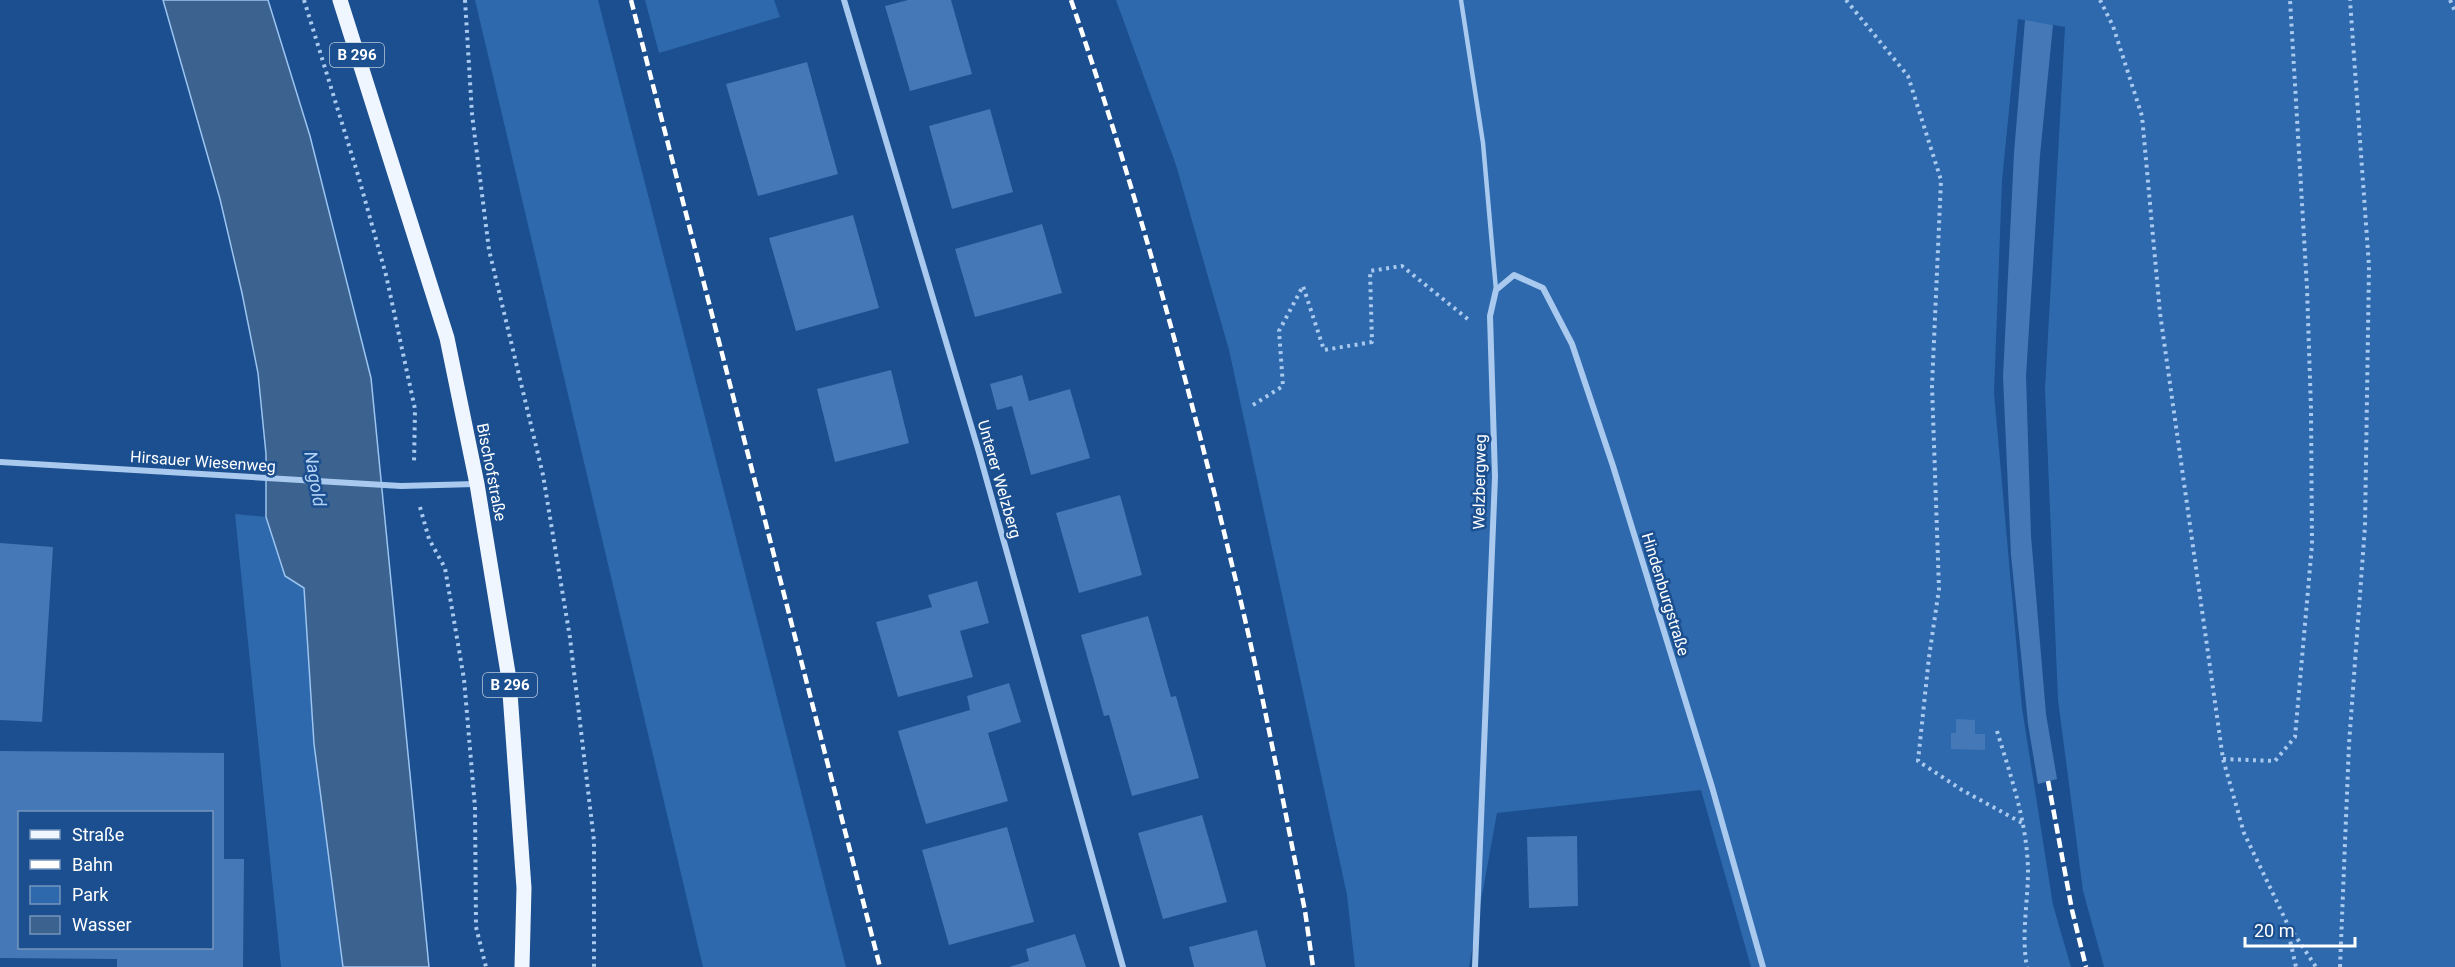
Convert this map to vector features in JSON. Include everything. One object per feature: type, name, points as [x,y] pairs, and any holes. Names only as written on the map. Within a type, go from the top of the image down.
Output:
[{"type":"main road","name":"Bischofstraße","points":[[340,0],[447,338],[477,484],[509,678],[524,888],[522,967]]},
{"type":"street","name":"Unterer Welzberg","points":[[844,0],[978,449],[1123,967]]},
{"type":"street","name":"Hindenburgstraße","points":[[1496,290],[1515,275],[1543,288],[1572,344],[1613,466],[1712,787],[1763,967]]},
{"type":"street","name":"Welzbergweg","points":[[1475,967],[1495,477],[1490,316],[1496,290]]},
{"type":"street","name":"Hirsauer Wiesenweg","points":[[0,462],[401,486],[477,484]]},
{"type":"lane","name":"Welzbergweg","points":[[1461,0],[1483,143],[1496,290]]},
{"type":"path","points":[[465,0],[472,114],[489,250],[543,475],[570,638],[594,841],[594,967]]},
{"type":"path","points":[[1846,0],[1908,76],[1941,180],[1932,386],[1939,589],[1918,760],[1962,790],[2024,824]]},
{"type":"path","points":[[2100,0],[2113,26],[2142,116],[2160,313],[2223,759],[2244,834],[2287,923],[2316,967]]},
{"type":"path","points":[[2223,759],[2275,760],[2295,737],[2301,689],[2312,545],[2311,409],[2290,0]]},
{"type":"path","points":[[2340,967],[2349,744],[2365,526],[2370,266],[2350,0]]},
{"type":"path","points":[[2450,0],[2455,11]]},
{"type":"path","points":[[1253,405],[1283,386],[1279,331],[1303,286],[1324,350],[1372,342],[1370,271],[1402,266],[1491,338]]},
{"type":"path","points":[[1998,731],[2024,824],[2028,870],[2024,951],[2027,967]]},
{"type":"path","points":[[2287,923],[2296,967]]},
{"type":"green space","points":[[475,0],[598,0],[846,967],[703,967]]},
{"type":"green space","points":[[645,0],[774,0],[780,17],[659,53]]},
{"type":"green space","points":[[1116,0],[2455,0],[2455,967],[2104,967],[2083,891],[2058,700],[2045,390],[2065,27],[2018,19],[2002,181],[1994,393],[2022,708],[2053,905],[2071,967],[1751,967],[1701,790],[1497,813],[1469,967],[1355,967],[1347,895],[1229,350],[1176,165]]},
{"type":"green space","points":[[235,514],[266,517],[285,576],[304,587],[314,744],[343,967],[281,967]]},
{"type":"water","name":"Nagold","points":[[163,0],[268,0],[310,136],[371,378],[429,967],[343,967],[314,744],[304,588],[285,576],[266,517],[266,454],[258,373],[220,199]]},
{"type":"building","points":[[908,0],[951,0],[972,74],[910,91],[885,6]]},
{"type":"building","points":[[2025,20],[2053,25],[2040,155],[2026,376],[2031,536],[2046,714],[2057,779],[2038,784],[2028,724],[2011,555],[2003,377],[2014,153]]},
{"type":"building","points":[[807,62],[838,174],[758,196],[726,84]]},
{"type":"building","points":[[990,109],[1013,192],[952,209],[929,126]]},
{"type":"building","points":[[853,215],[879,308],[796,331],[769,238]]},
{"type":"building","points":[[1042,224],[1062,293],[975,317],[955,249]]},
{"type":"building","points":[[891,370],[909,443],[835,462],[817,389]]},
{"type":"building","points":[[1022,375],[1029,401],[1070,389],[1090,458],[1031,475],[1012,406],[997,410],[990,384]]},
{"type":"building","points":[[1120,495],[1142,575],[1079,593],[1056,513]]},
{"type":"building","points":[[0,543],[53,547],[42,722],[0,720]]},
{"type":"building","points":[[977,581],[989,623],[960,631],[973,677],[898,697],[876,622],[932,607],[928,595]]},
{"type":"building","points":[[1148,616],[1171,697],[1176,696],[1199,778],[1132,796],[1109,715],[1104,716],[1081,635]]},
{"type":"building","points":[[1009,683],[1021,722],[988,733],[1008,801],[926,824],[898,731],[970,710],[967,696]]},
{"type":"building","points":[[1956,719],[1975,720],[1975,734],[1985,734],[1985,750],[1951,749],[1951,733],[1956,733]]},
{"type":"building","points":[[0,751],[224,753],[224,859],[244,859],[243,967],[117,967],[117,959],[0,958]]},
{"type":"building","points":[[1202,815],[1227,902],[1163,919],[1138,833]]},
{"type":"building","points":[[1007,827],[1034,922],[949,945],[922,850]]},
{"type":"building","points":[[1577,836],[1578,906],[1529,908],[1527,837]]},
{"type":"building","points":[[1257,930],[1266,967],[1194,967],[1189,947]]},
{"type":"building","points":[[1075,934],[1086,967],[1009,967],[1029,961],[1026,949]]},
{"type":"railway","points":[[631,0],[880,967]]},
{"type":"railway","points":[[1071,0],[1138,211],[1215,497],[1262,697],[1305,911],[1313,967]]},
{"type":"railway","points":[[2048,781],[2072,910],[2086,967]]}]
